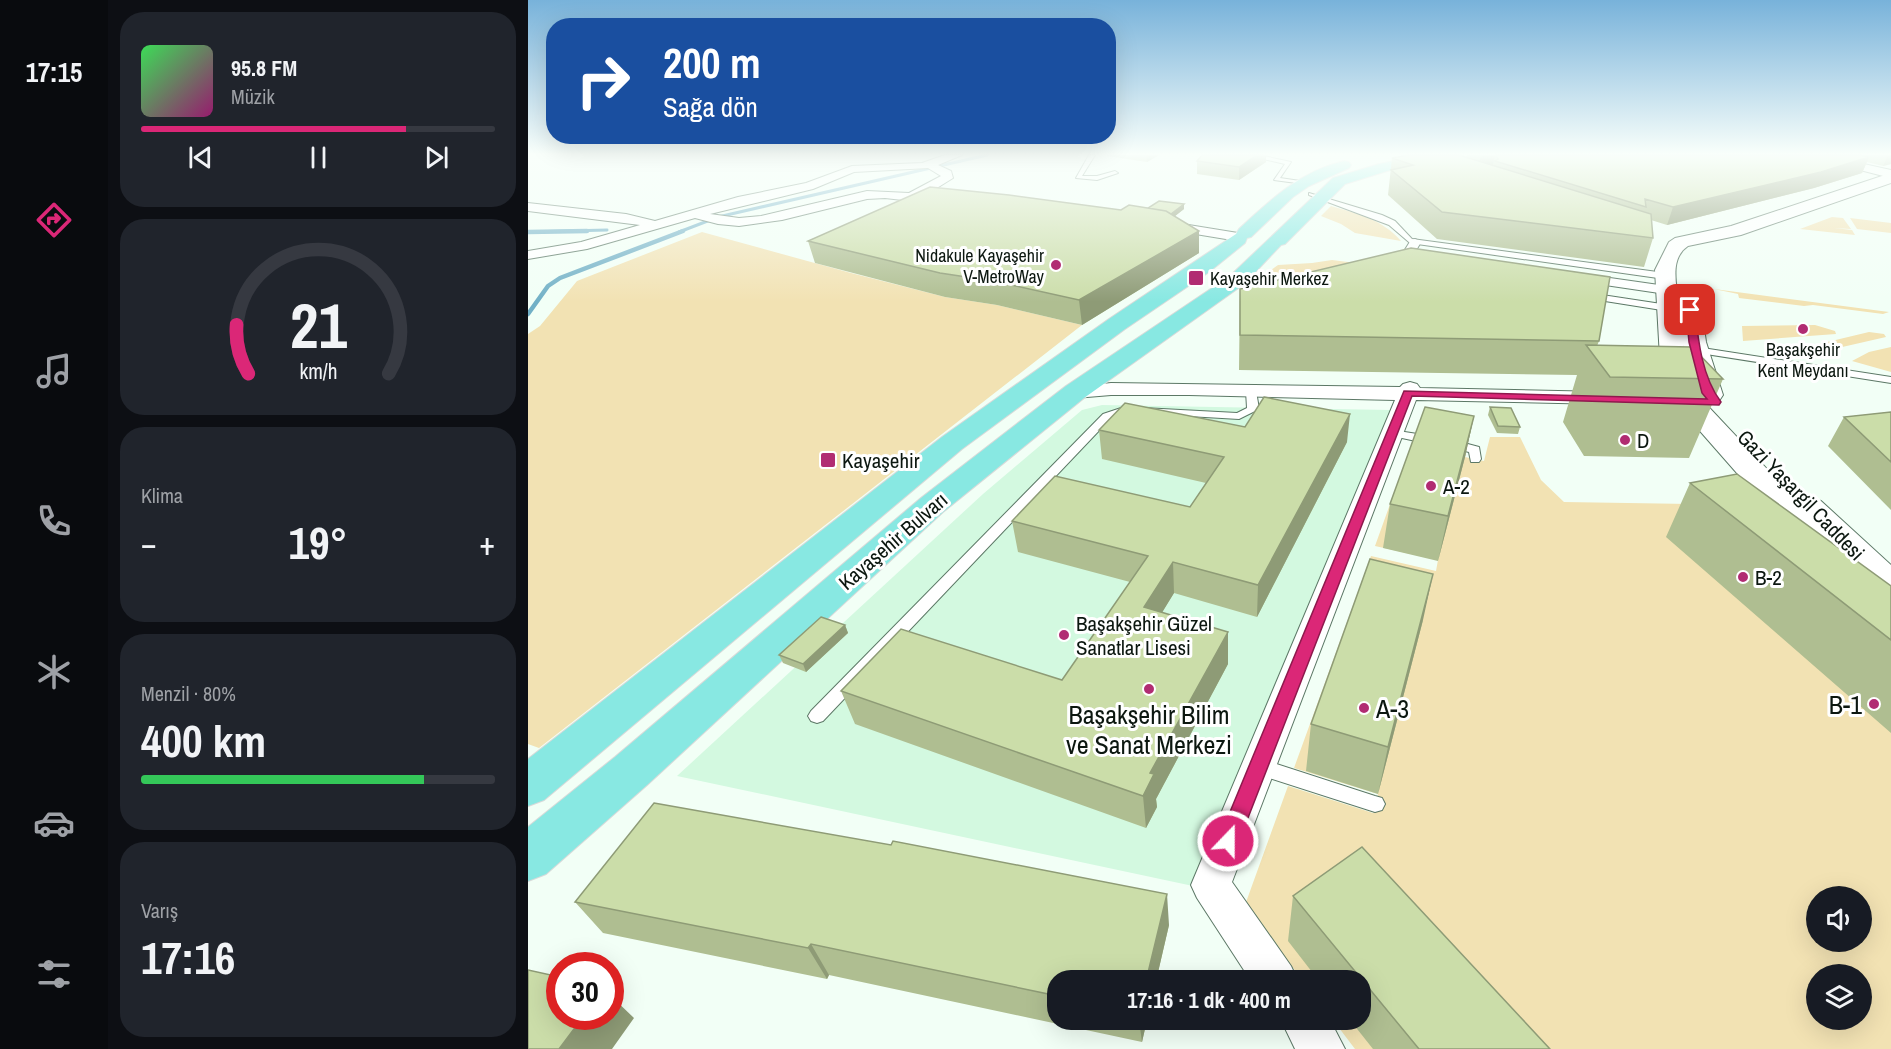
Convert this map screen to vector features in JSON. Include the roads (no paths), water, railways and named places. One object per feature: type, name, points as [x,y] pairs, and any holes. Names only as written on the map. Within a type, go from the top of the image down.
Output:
[{"type":"main road","name":"Kayaşehir Bulvarı","points":[[528,786],[952,443],[1117,324],[1202,268],[1240,237],[1292,204]]},
{"type":"main road","name":"Kayaşehir Bulvarı","points":[[528,858],[631,771],[932,505],[1075,392],[1237,280],[1275,242],[1303,204]]},
{"type":"main road","points":[[1240,237],[1248,245],[1275,242]]},
{"type":"street","points":[[528,255],[582,246],[655,225],[700,216],[732,204]]},
{"type":"street","points":[[700,216],[722,222],[749,223],[827,204]]},
{"type":"street","name":"Gazi Yaşargil Caddesi","points":[[1685,396],[1696,350],[1672,288],[1666,262],[1683,244],[1821,204]]},
{"type":"street","points":[[528,207],[626,218],[655,225]]},
{"type":"street","points":[[1150,222],[1240,237]]},
{"type":"street","points":[[1399,269],[1415,242]]},
{"type":"street","points":[[1407,254],[1425,256]]},
{"type":"street","points":[[1564,276],[1672,288]]},
{"type":"street","name":"Gazi Yaşargil Caddesi","points":[[1672,288],[1672,358],[1685,396],[1823,549],[1891,610]]},
{"type":"street","points":[[1124,358],[1125,369],[1131,376],[1153,382],[1625,395]]},
{"type":"street","points":[[1075,392],[1111,389],[1409,390]]},
{"type":"street","points":[[1269,970],[1211,885],[1409,390]]},
{"type":"street","name":"Gazi Yaşargil Caddesi","points":[[1685,396],[1771,466],[1819,517],[1891,585]]},
{"type":"street","points":[[1310,1030],[1322,1049]]},
{"type":"lane","points":[[1345,204],[1392,223],[1407,239],[1415,242],[1672,288]]},
{"type":"lane","points":[[1237,280],[1299,282]]},
{"type":"lane","points":[[1574,294],[1672,288]]},
{"type":"lane","points":[[1696,350],[1891,380]]},
{"type":"lane","points":[[817,716],[1107,416],[1124,410],[1137,410],[1239,416],[1253,409],[1251,391]]},
{"type":"lane","points":[[1392,433],[1472,448],[1476,451],[1474,459]]},
{"type":"lane","points":[[1258,766],[1375,804]]},
{"type":"waterway","points":[[679,232],[718,217],[775,204]]},
{"type":"waterway","points":[[587,231],[528,232],[607,230]]},
{"type":"waterway","points":[[528,314],[548,286],[560,278],[683,231]]},
{"type":"place","name":"Nidakule Kayaşehir V-MetroWay","points":[[1056,265]]},
{"type":"place","name":"Kayaşehir Merkez","points":[[1196,278]]},
{"type":"place","name":"Başakşehir Kent Meydanı","points":[[1803,329]]},
{"type":"place","name":"D","points":[[1625,440]]},
{"type":"place","name":"Kayaşehir","points":[[828,460]]},
{"type":"place","name":"A-2","points":[[1431,486]]},
{"type":"place","name":"B-2","points":[[1743,577]]},
{"type":"place","name":"Başakşehir Güzel Sanatlar Lisesi","points":[[1064,635]]},
{"type":"place","name":"Başakşehir Bilim ve Sanat Merkezi","points":[[1149,689]]},
{"type":"place","name":"B-1","points":[[1874,704]]},
{"type":"place","name":"A-3","points":[[1364,708]]}]
